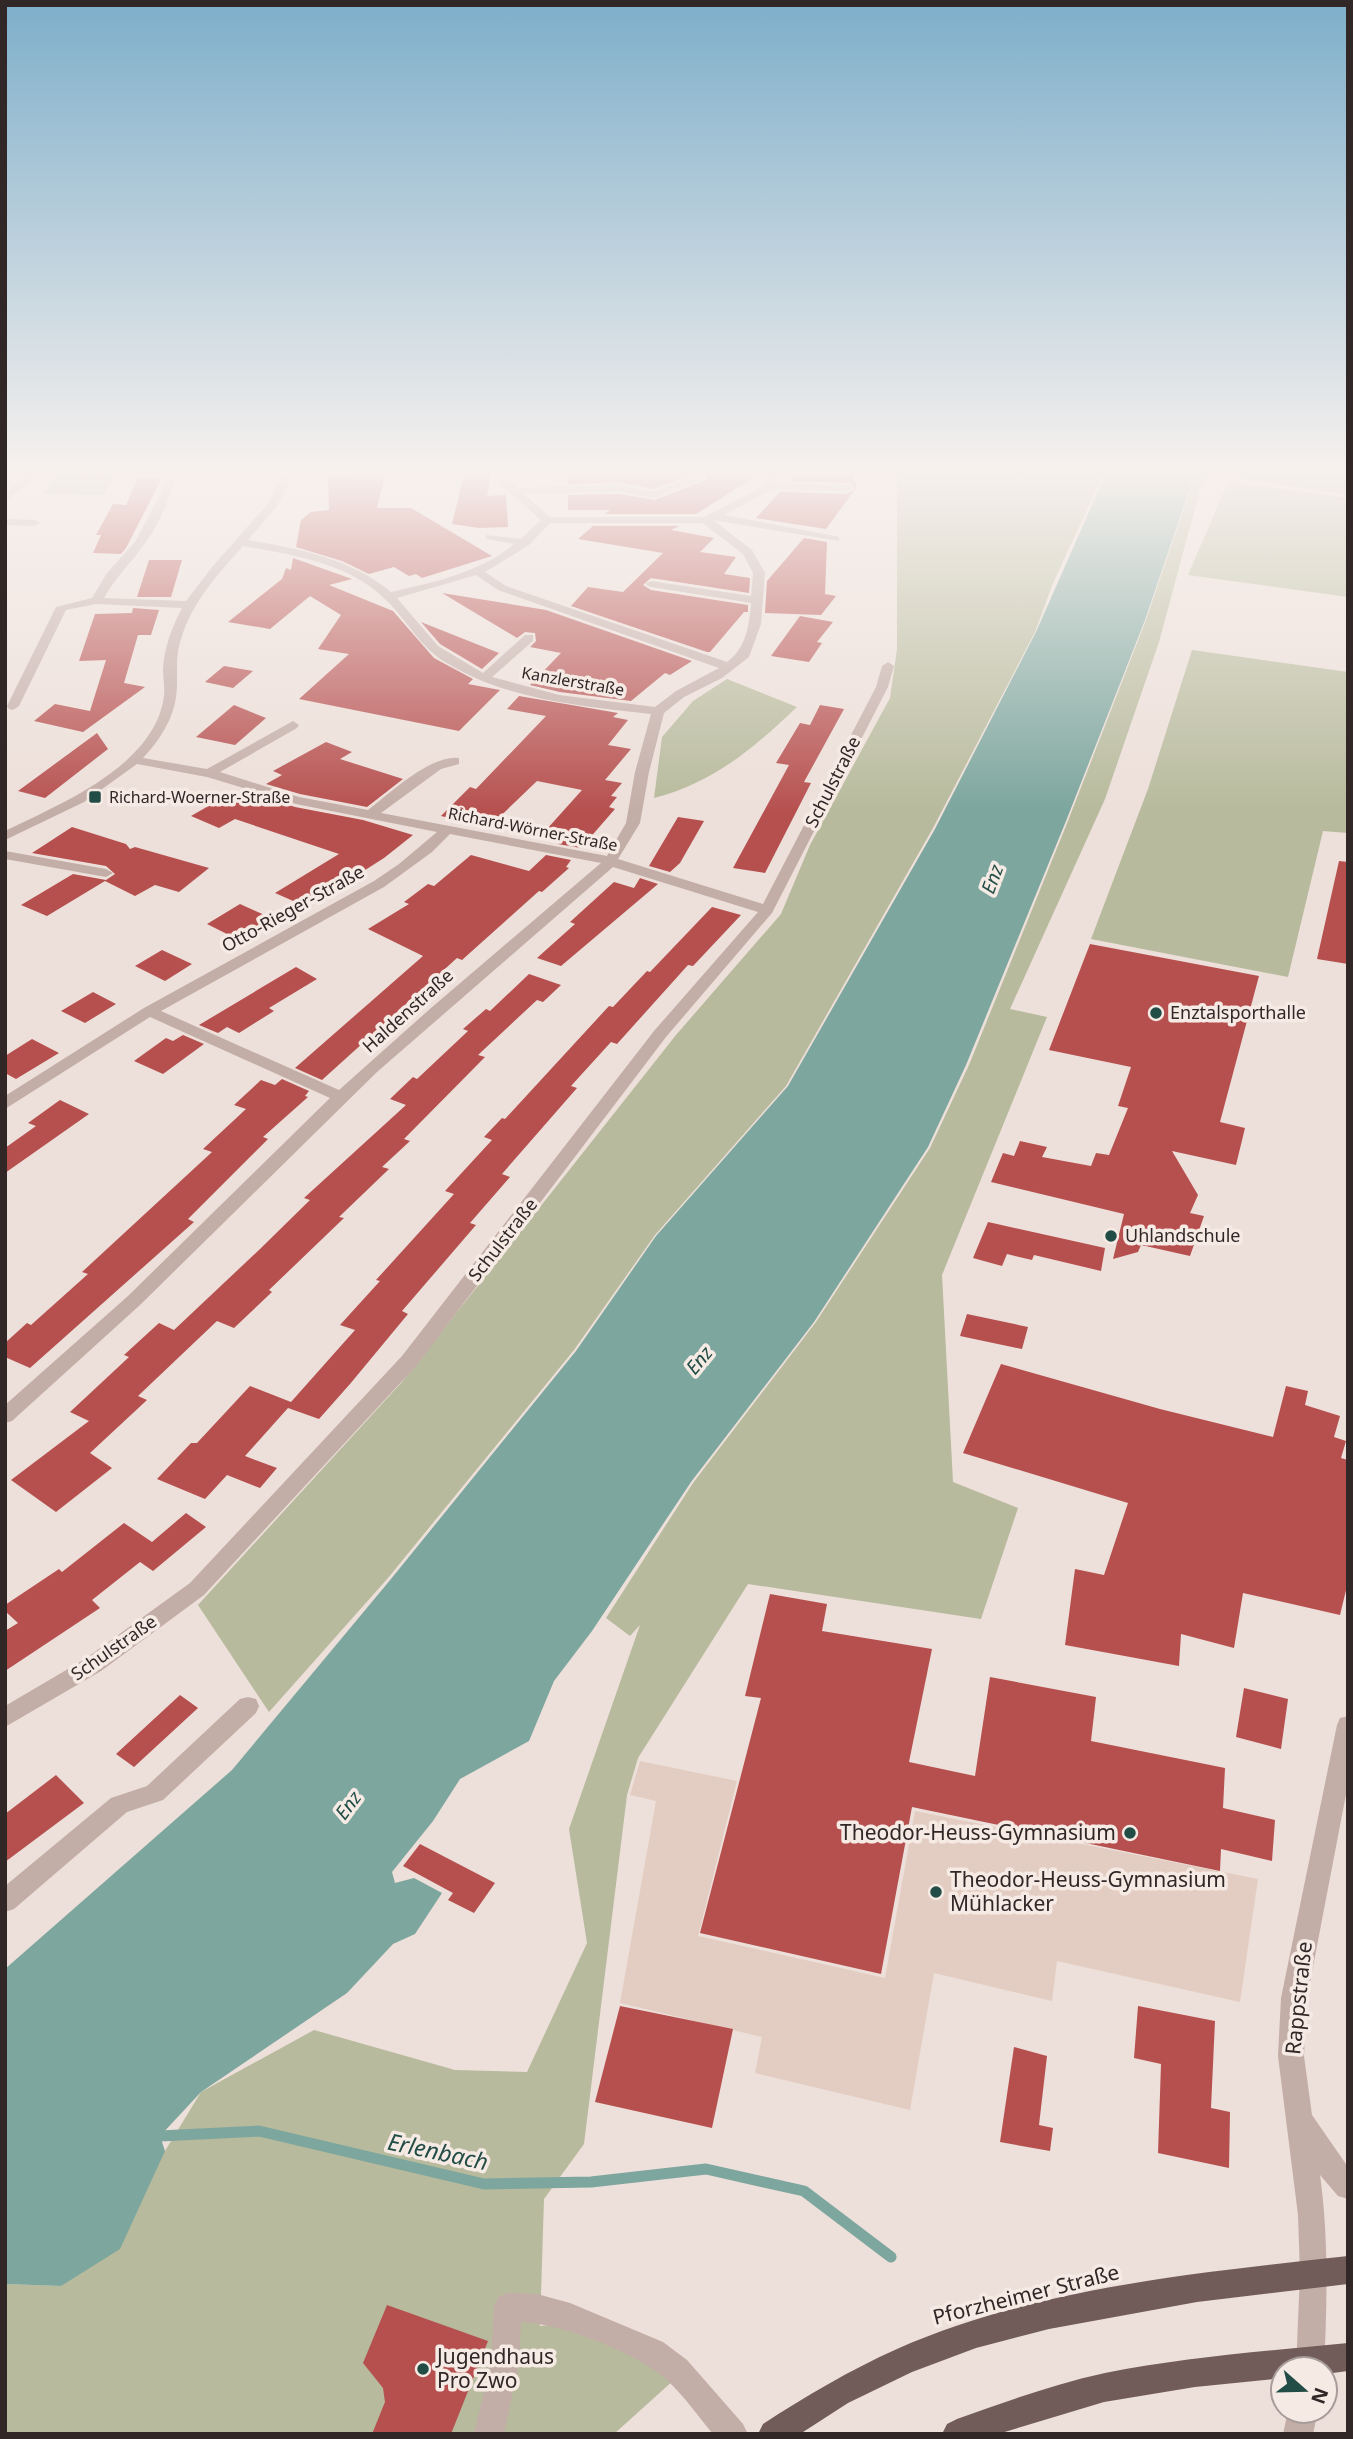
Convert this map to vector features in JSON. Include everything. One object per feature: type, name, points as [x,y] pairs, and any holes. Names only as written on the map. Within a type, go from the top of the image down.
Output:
[{"type":"main road","name":"Pforzheimer Straße","points":[[773,2434],[847,2386],[887,2366],[973,2335],[1136,2296],[1348,2270]]},
{"type":"main road","points":[[957,2434],[1005,2416],[1104,2388],[1218,2370],[1269,2367]]},
{"type":"street","points":[[96,601],[105,585]]},
{"type":"street","points":[[5,836],[89,793],[134,760],[163,721],[171,697],[169,674],[176,634],[190,605],[206,585]]},
{"type":"street","name":"Kanzlerstraße","points":[[375,585],[389,596],[433,648],[485,677],[530,692],[657,711]]},
{"type":"street","points":[[389,596],[430,585]]},
{"type":"street","points":[[497,585],[728,667]]},
{"type":"street","points":[[656,585],[755,600]]},
{"type":"street","points":[[657,711],[746,654],[755,624],[757,585]]},
{"type":"street","points":[[13,706],[62,607],[96,601],[190,605]]},
{"type":"street","name":"Kanzlerstraße","points":[[485,677],[529,638]]},
{"type":"street","name":"Schulstraße","points":[[5,1718],[93,1665],[197,1589],[409,1362],[660,1034],[767,910],[883,687],[888,666]]},
{"type":"street","name":"Haldenstraße","points":[[5,1416],[111,1324],[341,1097],[454,996],[601,872],[611,861],[633,823],[657,711]]},
{"type":"street","points":[[209,773],[293,725]]},
{"type":"street","name":"Richard-Wörner-Straße","points":[[134,760],[209,773],[296,800],[611,861],[767,910]]},
{"type":"street","points":[[370,815],[436,766],[454,761]]},
{"type":"street","name":"Otto-Rieger-Straße","points":[[5,1104],[149,1012],[364,894],[435,843],[447,829]]},
{"type":"street","points":[[5,855],[106,873]]},
{"type":"street","points":[[149,1012],[341,1097]]},
{"type":"street","points":[[5,1901],[119,1805],[155,1793],[248,1706]]},
{"type":"street","name":"Rappstraße","points":[[1314,2274],[1312,2215],[1291,2056],[1294,1998],[1348,1725]]},
{"type":"street","points":[[1297,2114],[1333,2171],[1348,2186]]},
{"type":"street","points":[[1311,2355],[1314,2274]]},
{"type":"street","points":[[489,2434],[505,2364],[508,2307],[537,2308],[570,2317],[653,2352],[677,2370],[733,2434]]},
{"type":"green space","points":[[897,585],[1052,585],[1035,632],[933,828],[786,1086],[655,1235],[574,1350],[388,1578],[269,1712],[198,1605],[401,1383],[676,1035],[781,914],[810,845],[890,698],[897,649]]},
{"type":"green space","points":[[1158,585],[1174,585],[1159,642],[1105,799],[1010,1009],[1047,1017],[942,1275],[953,1482],[1018,1508],[981,1619],[748,1584],[638,1758],[627,1795],[584,2144],[544,2199],[540,2326],[584,2321],[675,2379],[614,2434],[5,2434],[5,2284],[61,2286],[165,2151],[201,2092],[314,2030],[455,2070],[527,2072],[587,1943],[569,1829],[640,1625],[630,1636],[606,1618],[693,1483],[816,1322],[930,1148],[969,1065]]},
{"type":"green space","points":[[1259,585],[1348,585],[1348,597]]},
{"type":"green space","points":[[1192,650],[1348,672],[1348,833],[1323,831],[1288,977],[1091,939],[1148,789]]},
{"type":"green space","points":[[727,679],[797,707],[732,762],[695,783],[654,798],[662,737],[693,701]]},
{"type":"shaded area","points":[[640,1761],[737,1781],[698,1936],[885,1978],[915,1811],[1258,1879],[1240,2002],[1057,1961],[1052,2001],[934,1973],[910,2110],[755,2073],[762,2037],[620,2003],[656,1801],[630,1795]]},
{"type":"water","name":"Enz","points":[[1057,585],[1157,585],[1066,821],[966,1065],[928,1147],[814,1322],[691,1482],[592,1631],[554,1681],[529,1741],[460,1779],[433,1821],[392,1872],[395,1883],[414,1878],[442,1893],[415,1934],[393,1944],[347,1993],[201,2092],[160,2136],[165,2151],[120,2249],[61,2286],[5,2284],[5,1969],[232,1770],[576,1351],[656,1236],[788,1086],[935,829],[1036,632]]},
{"type":"building","points":[[141,585],[175,585],[171,597],[137,597]]},
{"type":"building","points":[[275,585],[330,585],[393,611],[434,658],[473,679],[468,684],[500,690],[459,731],[299,699],[349,654],[318,649],[341,615],[310,596],[270,629],[228,622]]},
{"type":"building","points":[[630,585],[643,585],[651,590],[748,605],[748,612],[744,612],[710,652],[707,652],[571,606],[588,587],[623,592]]},
{"type":"building","points":[[696,585],[750,585],[749,593]]},
{"type":"building","points":[[767,585],[825,585],[825,594],[836,596],[821,615],[765,613]]},
{"type":"building","points":[[442,593],[546,610],[692,661],[670,675],[665,673],[631,701],[560,692],[530,685],[561,653],[530,647],[536,641],[535,633],[525,632],[517,638]]},
{"type":"building","points":[[133,608],[159,610],[151,635],[138,635],[124,683],[145,687],[83,732],[34,721],[55,704],[90,711],[106,660],[79,661],[95,614],[132,613]]},
{"type":"building","points":[[800,616],[833,622],[817,642],[822,643],[809,662],[771,656]]},
{"type":"building","points":[[421,622],[499,653],[482,669],[440,644]]},
{"type":"building","points":[[224,666],[253,671],[233,688],[205,682]]},
{"type":"building","points":[[519,696],[618,713],[613,717],[628,720],[608,745],[631,749],[605,780],[622,783],[611,796],[617,797],[609,807],[615,809],[581,848],[558,844],[569,834],[547,829],[582,790],[537,781],[489,827],[441,816],[470,787],[476,789],[546,716],[507,709]]},
{"type":"building","points":[[234,705],[266,718],[235,745],[196,737]]},
{"type":"building","points":[[820,705],[844,709],[804,782],[811,783],[765,873],[733,868],[789,765],[776,763],[800,723],[810,725]]},
{"type":"building","points":[[97,733],[108,749],[45,798],[18,791]]},
{"type":"building","points":[[326,742],[352,752],[340,759],[403,779],[367,807],[300,794],[266,784],[282,775],[273,771]]},
{"type":"building","points":[[251,793],[295,807],[363,820],[413,835],[384,858],[307,907],[275,893],[339,854],[235,819],[219,828],[191,816],[219,800],[230,805]]},
{"type":"building","points":[[678,817],[704,821],[680,863],[670,872],[649,866]]},
{"type":"building","points":[[72,827],[126,844],[130,849],[135,847],[209,868],[179,892],[155,885],[135,896],[105,881],[47,916],[21,905],[73,874],[106,880],[115,874],[106,866],[32,853]]},
{"type":"building","points":[[471,855],[529,871],[546,855],[571,860],[566,867],[569,868],[542,892],[539,891],[462,960],[457,958],[322,1080],[295,1068],[423,956],[368,929],[409,904],[404,902],[428,884],[434,886]]},
{"type":"building","points":[[1339,861],[1348,862],[1348,964],[1317,959]]},
{"type":"building","points":[[640,878],[658,884],[561,966],[537,958],[575,924],[570,922],[614,882],[634,888]]},
{"type":"building","points":[[240,904],[271,918],[237,939],[207,924]]},
{"type":"building","points":[[712,907],[741,915],[693,966],[688,965],[617,1044],[611,1042],[571,1086],[577,1088],[502,1174],[510,1177],[470,1223],[476,1225],[402,1311],[408,1314],[350,1384],[319,1419],[288,1408],[245,1456],[277,1468],[260,1488],[227,1475],[205,1499],[157,1479],[191,1443],[197,1443],[250,1386],[291,1402],[355,1330],[340,1325],[380,1281],[376,1280],[454,1194],[445,1191],[492,1140],[484,1137],[502,1118],[505,1119],[609,1006],[613,1007],[647,971],[650,972]]},
{"type":"building","points":[[1090,944],[1259,976],[1220,1122],[1245,1128],[1236,1165],[1172,1151],[1198,1195],[1190,1213],[1204,1216],[1190,1256],[1141,1245],[1138,1252],[1113,1259],[1124,1214],[991,1182],[1003,1153],[1014,1156],[1020,1141],[1047,1147],[1042,1157],[1091,1166],[1096,1153],[1109,1155],[1128,1108],[1118,1106],[1131,1067],[1049,1050]]},
{"type":"building","points":[[162,950],[192,964],[165,981],[135,966]]},
{"type":"building","points":[[296,967],[317,979],[269,1008],[274,1011],[239,1033],[227,1027],[218,1033],[199,1025]]},
{"type":"building","points":[[529,974],[561,985],[543,1002],[537,1000],[478,1055],[485,1057],[404,1139],[410,1141],[382,1167],[389,1169],[339,1217],[344,1218],[269,1290],[272,1292],[234,1328],[217,1321],[138,1396],[147,1400],[90,1453],[112,1468],[56,1512],[11,1480],[89,1421],[70,1412],[129,1357],[124,1355],[159,1323],[174,1330],[310,1200],[304,1198],[406,1105],[390,1099],[413,1077],[417,1079],[468,1031],[463,1029],[486,1009],[490,1011]]},
{"type":"building","points":[[93,992],[116,1004],[85,1023],[61,1011]]},
{"type":"building","points":[[183,1035],[204,1044],[163,1074],[134,1061],[166,1038],[173,1041]]},
{"type":"building","points":[[32,1039],[59,1053],[16,1079],[5,1073],[5,1056]]},
{"type":"building","points":[[282,1079],[309,1091],[305,1096],[308,1097],[263,1137],[268,1139],[188,1219],[194,1222],[30,1368],[5,1357],[5,1343],[27,1323],[31,1325],[88,1274],[82,1272],[212,1152],[203,1149],[246,1109],[234,1105],[261,1080],[275,1085]]},
{"type":"building","points":[[60,1100],[89,1114],[5,1173],[5,1148],[36,1126],[28,1123]]},
{"type":"building","points":[[988,1222],[1105,1248],[1101,1271],[1034,1255],[1032,1260],[1007,1254],[1002,1266],[973,1258]]},
{"type":"building","points":[[967,1314],[1028,1327],[1022,1349],[960,1336]]},
{"type":"building","points":[[1001,1364],[1160,1409],[1273,1437],[1286,1386],[1308,1391],[1305,1405],[1340,1416],[1334,1437],[1346,1441],[1341,1458],[1348,1460],[1348,1582],[1340,1615],[1243,1593],[1234,1648],[1181,1634],[1179,1666],[1065,1645],[1075,1569],[1104,1575],[1128,1503],[963,1453]]},
{"type":"building","points":[[186,1513],[206,1527],[153,1571],[140,1562],[92,1600],[100,1608],[5,1671],[5,1631],[18,1623],[5,1611],[5,1605],[59,1569],[62,1572],[124,1523],[152,1542]]},
{"type":"building","name":"Theodor-Heuss-Gymnasium","points":[[770,1594],[827,1604],[822,1631],[932,1649],[909,1762],[975,1776],[990,1677],[1096,1697],[1091,1741],[1225,1768],[1223,1808],[1275,1820],[1272,1861],[1221,1849],[1220,1871],[912,1807],[881,1974],[700,1933],[761,1698],[745,1696]]},
{"type":"building","points":[[1244,1688],[1288,1699],[1281,1749],[1236,1737]]},
{"type":"building","points":[[180,1695],[198,1708],[134,1767],[116,1754]]},
{"type":"building","points":[[56,1775],[84,1803],[5,1862],[5,1814]]},
{"type":"building","points":[[420,1844],[495,1883],[474,1913],[448,1900],[453,1893],[403,1866]]},
{"type":"building","points":[[620,2006],[733,2029],[712,2128],[595,2102]]},
{"type":"building","points":[[1138,2006],[1215,2021],[1211,2108],[1230,2112],[1229,2168],[1158,2153],[1161,2064],[1134,2058]]},
{"type":"building","points":[[1014,2047],[1047,2056],[1039,2125],[1053,2128],[1050,2151],[1000,2142]]},
{"type":"building","name":"Jugendhaus Pro Zwo","points":[[387,2305],[488,2341],[451,2434],[372,2434],[385,2402],[383,2388],[363,2363]]},
{"type":"waterway","name":"Erlenbach","points":[[152,2134],[160,2136],[259,2131],[484,2184],[591,2182],[706,2169],[804,2191],[891,2257]]},
{"type":"place","name":"Richard-Woerner-Straße","points":[[95,797]]},
{"type":"place","name":"Enztalsporthalle","points":[[1156,1013]]},
{"type":"place","name":"Uhlandschule","points":[[1111,1236]]},
{"type":"place","name":"Theodor-Heuss-Gymnasium","points":[[1130,1833]]},
{"type":"place","name":"Theodor-Heuss-Gymnasium Mühlacker","points":[[936,1892]]},
{"type":"place","name":"Jugendhaus Pro Zwo","points":[[423,2369]]}]
